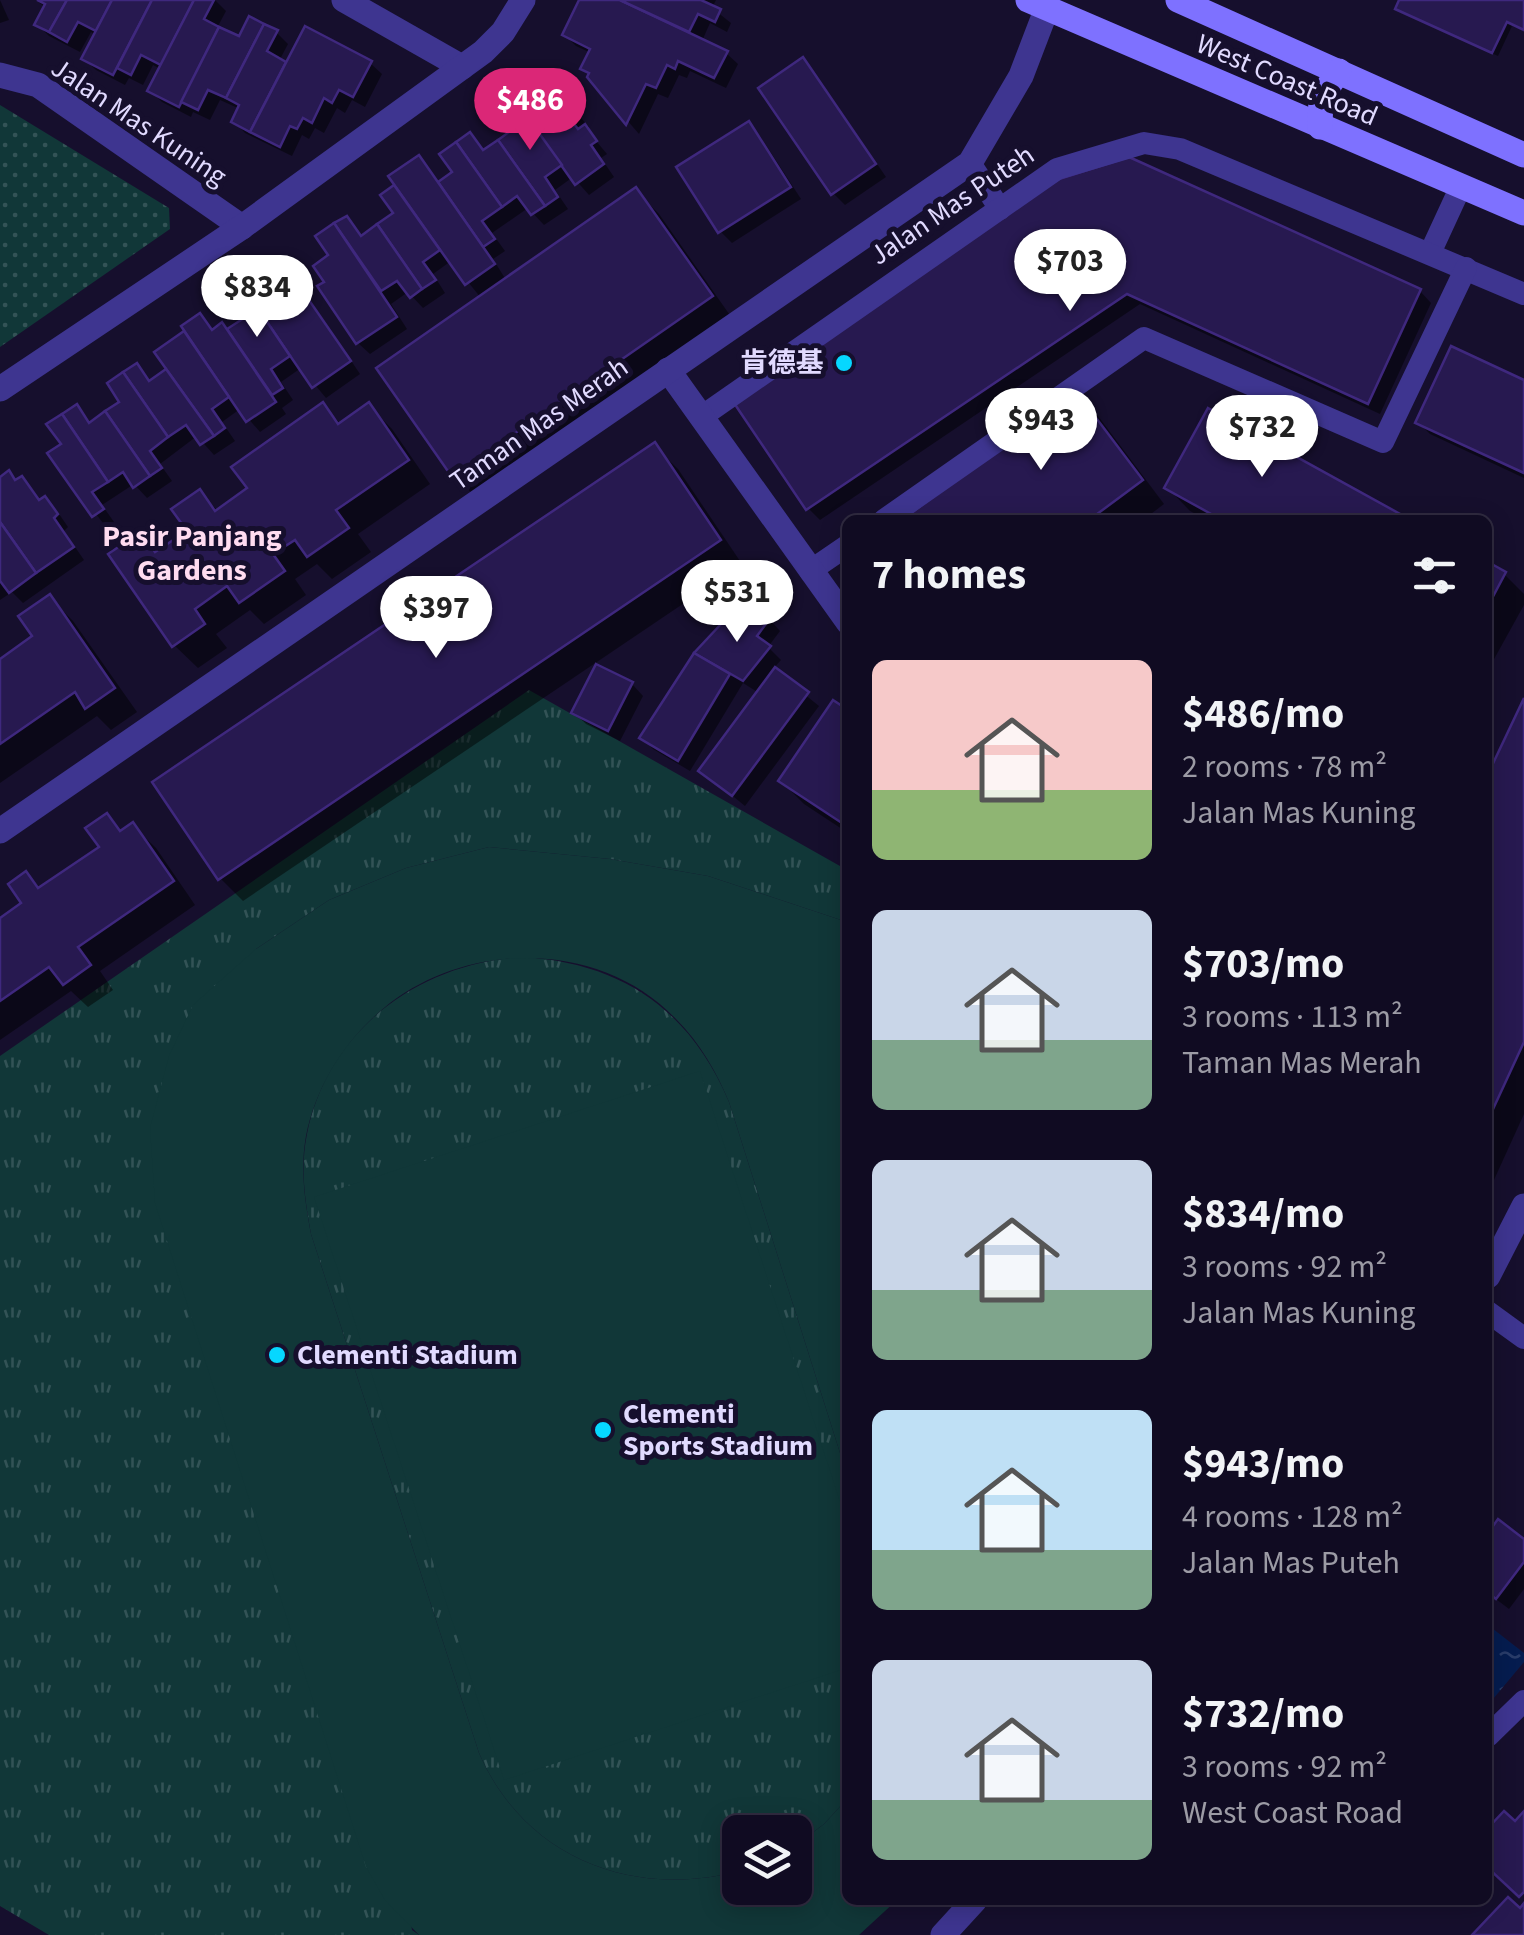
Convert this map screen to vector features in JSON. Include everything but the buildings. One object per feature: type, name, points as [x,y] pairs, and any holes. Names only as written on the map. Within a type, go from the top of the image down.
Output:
[{"type":"main road","name":"West Coast Road","points":[[1178,0],[1524,155]]},
{"type":"main road","name":"West Coast Road","points":[[1037,4],[1524,213]]},
{"type":"main road","points":[[1320,128],[1320,97],[1339,71]]},
{"type":"street","points":[[344,0],[462,67]]},
{"type":"street","points":[[0,388],[242,227],[462,67],[503,32],[524,0]]},
{"type":"street","name":"Taman Mas Merah","points":[[0,831],[970,163],[1020,76],[1037,4]]},
{"type":"street","name":"Jalan Mas Kuning","points":[[0,76],[38,85],[242,227]]},
{"type":"street","points":[[668,370],[842,614]]},
{"type":"street","points":[[1492,1268],[1524,1206]]},
{"type":"street","points":[[943,1935],[970,1905]]},
{"type":"lane","name":"Jalan Mas Puteh","points":[[701,417],[1057,169],[1144,143],[1180,149],[1524,294]]},
{"type":"lane","points":[[970,163],[1000,209]]},
{"type":"lane","points":[[1430,253],[1461,186]]},
{"type":"lane","points":[[891,515],[1144,338],[1383,442],[1466,268]]},
{"type":"lane","points":[[810,571],[842,550]]},
{"type":"lane","points":[[1492,1315],[1524,1338]]},
{"type":"lane","points":[[1492,1732],[1524,1701]]},
{"type":"green space","points":[[0,105],[169,208],[170,229],[0,347]]},
{"type":"green space","points":[[529,690],[842,867],[842,920],[708,876],[610,859],[489,847],[406,868],[329,900],[256,949],[412,1930],[419,1935],[49,1935],[0,1906],[0,1056]]},
{"type":"green space","name":"Clementi Stadium","points":[[489,847],[610,859],[708,876],[842,920],[842,1459],[729,1102],[713,1068],[676,1019],[645,993],[610,974],[572,962],[532,958],[492,961],[454,970],[417,986],[370,1021],[334,1065],[311,1117],[303,1173],[311,1234],[479,1753],[499,1789],[524,1820],[553,1844],[586,1862],[622,1874],[660,1879],[722,1874],[722,1905],[812,1905],[812,1833],[842,1804],[842,1905],[892,1905],[859,1935],[419,1935],[385,1900],[366,1867],[155,1203],[150,1128],[169,1056],[193,1005],[256,949],[329,900],[406,868]]},
{"type":"green space","name":"Clementi Sports Stadium","points":[[523,957],[591,969],[649,997],[694,1041],[729,1102],[842,1459],[842,1804],[812,1833],[812,1815],[722,1815],[722,1874],[660,1879],[622,1874],[586,1862],[553,1844],[524,1820],[499,1789],[479,1753],[311,1234],[305,1197],[305,1147],[318,1096],[335,1063],[357,1033],[384,1008],[449,972]]},
{"type":"green space","name":"Clementi Sports Stadium","points":[[700,1071],[842,1508],[842,1670],[504,1780],[314,1197]]},
{"type":"water","points":[[1492,1628],[1524,1653],[1524,1662],[1492,1700]]},
{"type":"place","name":"肯德基","points":[[844,363]]},
{"type":"place","name":"Clementi Stadium","points":[[277,1355]]},
{"type":"place","name":"Clementi Sports Stadium","points":[[603,1430]]},
{"type":"district","name":"Pasir Panjang Gardens","points":[[192,553]]}]
